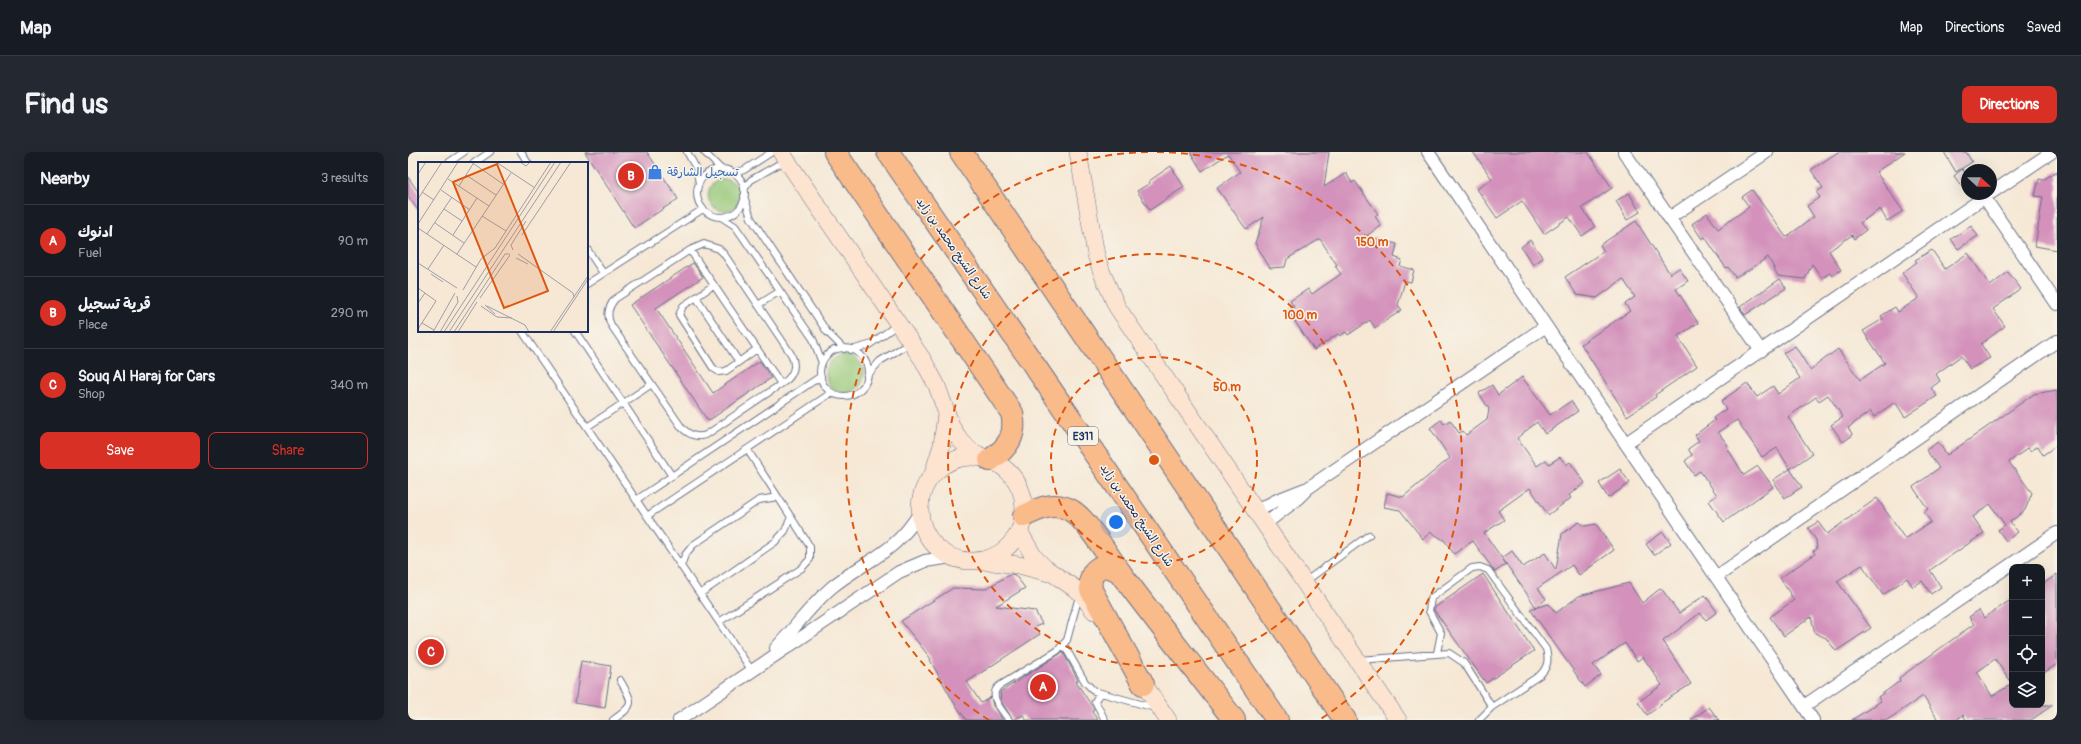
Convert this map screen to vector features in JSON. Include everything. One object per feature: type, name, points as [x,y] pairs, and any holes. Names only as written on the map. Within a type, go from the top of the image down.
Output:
[{"type":"highway","points":[[835,152],[1012,413],[1014,422],[1011,440],[1000,453],[988,459]]},
{"type":"highway","name":"شارع الشيخ محمد بن زايد","points":[[888,152],[1277,720]]},
{"type":"highway","points":[[961,152],[1345,720]]},
{"type":"highway","points":[[1021,523],[1040,508],[1051,505],[1072,511],[1081,518],[1120,572],[1234,720]]},
{"type":"highway","points":[[1120,572],[1112,567],[1102,566],[1094,572],[1090,580],[1091,590],[1143,684]]},
{"type":"street","points":[[1078,152],[1084,178],[1092,237],[1102,273],[1109,290],[1127,323],[1398,720]]},
{"type":"street","points":[[1428,152],[1813,720]]},
{"type":"street","points":[[1624,152],[1760,351]]},
{"type":"street","points":[[1669,218],[1767,152]]},
{"type":"street","points":[[1997,189],[2052,152]]},
{"type":"street","points":[[780,155],[898,324],[934,379],[946,414],[952,428],[960,440],[971,450],[1003,466],[1013,476],[1020,488],[1024,502],[1021,523],[1012,542],[1003,551],[979,561]]},
{"type":"street","points":[[1626,443],[1981,200]]},
{"type":"street","points":[[1991,200],[2057,304]]},
{"type":"street","points":[[1260,518],[1295,501],[1308,488],[1546,326]]},
{"type":"street","points":[[1716,577],[2057,341]]},
{"type":"street","points":[[946,414],[942,445],[933,474],[923,492],[920,512],[923,526],[930,539],[940,550],[952,557],[965,561],[1019,565],[1057,576]]},
{"type":"street","points":[[933,474],[944,465],[956,459],[971,457],[988,459]]},
{"type":"street","points":[[752,671],[790,634],[818,599],[848,576],[894,545],[904,535],[920,512]]},
{"type":"street","points":[[1021,523],[1034,557],[1080,592],[1166,717]]},
{"type":"street","points":[[1804,706],[2057,533]]},
{"type":"street","points":[[685,718],[899,572],[925,561],[952,557]]},
{"type":"lane","points":[[449,162],[464,152]]},
{"type":"lane","points":[[475,162],[490,152]]},
{"type":"lane","points":[[521,152],[527,162]]},
{"type":"lane","points":[[687,152],[696,168],[699,183],[697,197],[703,209],[714,216],[721,217],[735,226],[813,339],[822,363],[822,382],[831,392],[837,395],[851,395],[862,388],[867,376],[880,361],[911,343]]},
{"type":"lane","points":[[704,152],[721,169],[733,173],[742,183],[751,218],[827,332],[847,349],[862,357],[865,362],[867,376]]},
{"type":"lane","points":[[733,173],[780,155]]},
{"type":"lane","points":[[721,217],[734,213],[739,208],[744,193],[751,180],[780,155]]},
{"type":"lane","points":[[699,183],[708,173],[721,169]]},
{"type":"lane","points":[[588,283],[703,209]]},
{"type":"lane","points":[[704,244],[718,249],[724,254],[794,359],[795,365],[791,376],[781,384],[706,436],[699,437],[693,436],[682,428],[611,325],[608,314],[609,308],[615,299],[690,250],[704,244]]},
{"type":"lane","points":[[690,250],[781,384]]},
{"type":"lane","points":[[588,251],[603,274]]},
{"type":"lane","points":[[714,285],[681,308],[680,315],[713,368],[722,372],[757,349]]},
{"type":"lane","points":[[758,305],[780,291]]},
{"type":"lane","points":[[696,297],[739,362]]},
{"type":"lane","points":[[822,363],[831,352],[869,345],[898,324]]},
{"type":"lane","points":[[523,332],[752,671]]},
{"type":"lane","points":[[576,332],[672,476]]},
{"type":"lane","points":[[636,500],[821,376]]},
{"type":"lane","points":[[587,427],[652,384]]},
{"type":"lane","points":[[647,516],[831,392]]},
{"type":"lane","points":[[719,622],[807,565],[810,559],[810,547],[747,449]]},
{"type":"lane","points":[[681,566],[685,554],[694,545],[759,500],[778,497]]},
{"type":"lane","points":[[700,594],[775,542],[785,531],[791,517]]},
{"type":"lane","points":[[1304,583],[1369,535]]},
{"type":"lane","points":[[1437,653],[1441,634],[1428,611],[1431,598],[1472,568],[1480,567],[1488,570],[1546,649],[1548,660],[1544,671],[1540,675],[1492,707],[1479,720]]},
{"type":"lane","points":[[1009,720],[994,697],[997,688],[1064,645],[1080,592]]},
{"type":"lane","points":[[1064,645],[1085,682],[1094,691],[1166,717]]},
{"type":"lane","points":[[1357,660],[1449,653],[1460,658],[1492,707]]},
{"type":"lane","points":[[613,720],[628,710],[631,704],[630,697],[620,680]]},
{"type":"lane","points":[[1100,694],[1095,701],[1105,720]]},
{"type":"green space","points":[[727,179],[733,181],[738,186],[740,195],[738,204],[733,209],[721,211],[715,209],[710,204],[708,192],[710,186],[715,181]]},
{"type":"green space","points":[[845,355],[855,358],[861,364],[864,374],[861,384],[855,390],[845,393],[835,390],[829,384],[826,374],[829,364],[835,358]]},
{"type":"building","points":[[585,152],[647,152],[678,199],[634,228]]},
{"type":"building","points":[[1190,152],[1329,152],[1324,187],[1346,173],[1352,183],[1355,181],[1378,214],[1375,216],[1381,226],[1366,236],[1397,244],[1394,257],[1402,260],[1400,266],[1414,270],[1411,282],[1405,281],[1398,305],[1402,310],[1375,328],[1370,320],[1348,335],[1346,332],[1340,336],[1338,334],[1314,350],[1288,311],[1294,307],[1290,301],[1308,289],[1312,294],[1341,274],[1335,266],[1337,265],[1320,239],[1287,259],[1285,267],[1270,268],[1255,243],[1264,217],[1246,229],[1217,188],[1240,172],[1228,154],[1202,171]]},
{"type":"building","points":[[1473,152],[1588,152],[1612,188],[1582,208],[1595,227],[1582,236],[1569,217],[1544,234],[1522,201],[1497,218],[1477,189],[1492,179]]},
{"type":"building","points":[[1838,152],[1905,152],[1876,172],[1903,211],[1887,221],[1880,209],[1860,223],[1866,230],[1854,239],[1852,235],[1829,251],[1841,270],[1832,276],[1830,273],[1822,278],[1812,264],[1805,279],[1778,276],[1768,257],[1749,270],[1735,277],[1728,267],[1726,268],[1705,237],[1702,239],[1692,224],[1707,213],[1718,229],[1749,207],[1742,197],[1752,190],[1786,237],[1814,217],[1807,206],[1820,197],[1816,192],[1823,188],[1811,170]]},
{"type":"building","points":[[1944,152],[1966,152],[1972,162],[1969,164],[1961,164],[1961,169],[1956,172]]},
{"type":"building","points":[[1171,166],[1184,187],[1150,210],[1137,191],[1150,183],[1149,181]]},
{"type":"building","points":[[1961,170],[1961,185],[1954,176]]},
{"type":"building","points":[[2057,171],[2057,250],[2035,246],[2043,197],[2035,196],[2039,179],[2043,180]]},
{"type":"building","points":[[408,177],[418,192],[418,211],[408,196]]},
{"type":"building","points":[[1629,193],[1640,212],[1627,220],[1616,201]]},
{"type":"building","points":[[1636,221],[1670,274],[1679,268],[1688,281],[1676,289],[1698,323],[1678,336],[1697,366],[1655,395],[1656,397],[1627,416],[1581,344],[1630,311],[1625,304],[1635,297],[1623,279],[1597,298],[1577,295],[1565,277],[1604,251],[1600,245]]},
{"type":"building","points":[[1971,226],[1978,236],[1958,249],[1951,239]]},
{"type":"building","points":[[1530,240],[1543,258],[1533,265],[1521,247]]},
{"type":"building","points":[[1932,250],[1945,269],[1968,253],[1990,286],[2008,272],[2021,289],[1993,309],[2005,326],[1981,344],[1990,358],[1970,369],[1961,356],[1936,374],[1940,381],[1931,388],[1937,396],[1905,417],[1895,402],[1874,417],[1870,411],[1848,428],[1853,435],[1843,442],[1831,425],[1843,417],[1828,395],[1819,401],[1816,397],[1788,417],[1812,454],[1790,469],[1777,448],[1762,457],[1737,420],[1718,432],[1728,445],[1726,446],[1744,475],[1758,466],[1773,487],[1724,522],[1709,501],[1717,495],[1700,471],[1694,475],[1685,461],[1692,455],[1688,449],[1699,441],[1695,435],[1715,420],[1713,418],[1726,409],[1721,401],[1747,383],[1757,397],[1773,386],[1778,394],[1800,378],[1783,353],[1795,346],[1810,370],[1838,349],[1860,380],[1885,363],[1863,331],[1883,319],[1881,316],[1895,307],[1898,312],[1919,298],[1902,273],[1917,262],[1915,260]]},
{"type":"building","points":[[693,263],[703,277],[656,308],[713,393],[760,361],[771,378],[708,421],[630,305]]},
{"type":"building","points":[[1780,279],[1786,288],[1745,315],[1740,307]]},
{"type":"building","points":[[1522,377],[1550,415],[1571,401],[1578,411],[1545,434],[1537,422],[1517,438],[1537,466],[1546,460],[1549,464],[1560,457],[1566,465],[1570,462],[1585,483],[1569,495],[1571,498],[1548,515],[1530,488],[1498,511],[1504,520],[1484,533],[1506,564],[1495,572],[1473,541],[1454,554],[1445,541],[1431,532],[1423,539],[1400,510],[1384,507],[1387,493],[1403,497],[1450,458],[1430,428],[1441,420],[1444,424],[1450,420],[1459,433],[1463,431],[1466,435],[1487,420],[1489,409],[1479,393],[1492,385],[1498,395]]},
{"type":"building","points":[[2057,390],[2057,445],[2043,455],[2038,446],[2031,451],[2028,448],[2009,462],[2032,493],[2025,510],[2010,522],[2018,532],[2006,541],[1998,530],[2005,525],[1990,504],[1973,517],[1984,533],[1930,570],[1941,587],[1931,594],[1922,581],[1913,587],[1907,578],[1883,595],[1862,565],[1837,581],[1871,628],[1836,651],[1826,638],[1815,633],[1811,617],[1784,636],[1770,617],[1794,600],[1780,578],[1815,554],[1813,551],[1817,549],[1816,540],[1808,528],[1818,522],[1827,534],[1877,498],[1905,539],[1931,522],[1924,512],[1928,509],[1913,487],[1939,468],[1926,450],[1938,442],[1947,455],[2034,394]]},
{"type":"building","points":[[1620,469],[1630,483],[1608,498],[1599,483]]},
{"type":"building","points":[[1790,469],[1802,487],[1785,498],[1773,480]]},
{"type":"building","points":[[1579,522],[1585,526],[1596,524],[1614,550],[1579,575],[1572,565],[1538,588],[1546,599],[1536,607],[1502,558],[1512,551],[1523,567],[1545,553],[1556,570],[1562,534]]},
{"type":"building","points":[[1663,532],[1671,543],[1654,555],[1646,544]]},
{"type":"building","points":[[1011,574],[1015,575],[1025,588],[996,606],[1035,611],[1042,624],[1035,627],[1040,634],[967,682],[981,703],[991,697],[993,706],[1003,720],[966,720],[953,701],[930,660],[931,659],[901,621],[953,588],[985,589]]},
{"type":"building","points":[[1483,574],[1534,651],[1486,683],[1434,610],[1434,608]]},
{"type":"building","points":[[2057,574],[2057,664],[2045,672],[2045,600],[2045,583]]},
{"type":"building","points":[[1629,583],[1642,603],[1661,588],[1679,613],[1705,595],[1717,612],[1706,620],[1700,613],[1663,641],[1691,684],[1660,704],[1661,705],[1647,715],[1638,702],[1662,685],[1643,657],[1637,661],[1625,643],[1593,665],[1601,675],[1585,687],[1530,609],[1549,604],[1556,613],[1579,596]]},
{"type":"building","points":[[2009,601],[2009,679],[1995,659],[1977,672],[1992,696],[2009,686],[2009,708],[2045,708],[2045,705],[2053,705],[2031,720],[1966,720],[1963,715],[1956,720],[1938,720],[1923,696],[1887,720],[1852,720],[1881,701],[1878,697],[1900,681],[1899,678],[1974,624],[1969,617],[1979,610],[1984,618]]},
{"type":"building","points":[[1063,652],[1078,680],[1076,682],[1094,709],[1092,712],[1098,720],[1026,720],[1023,715],[1013,720],[1001,701],[1000,692]]},
{"type":"building","points":[[581,661],[611,666],[605,708],[575,703]]},
{"type":"building","points":[[1709,707],[1719,720],[1691,720]]},
{"type":"place","name":"تسجيل الشارقة","points":[[655,172]]},
{"type":"place","name":"قرية تسجيل","points":[[631,176]]},
{"type":"place","name":"Souq Al Haraj for Cars","points":[[431,652]]},
{"type":"place","name":"ادنوك","points":[[1043,687]]}]
